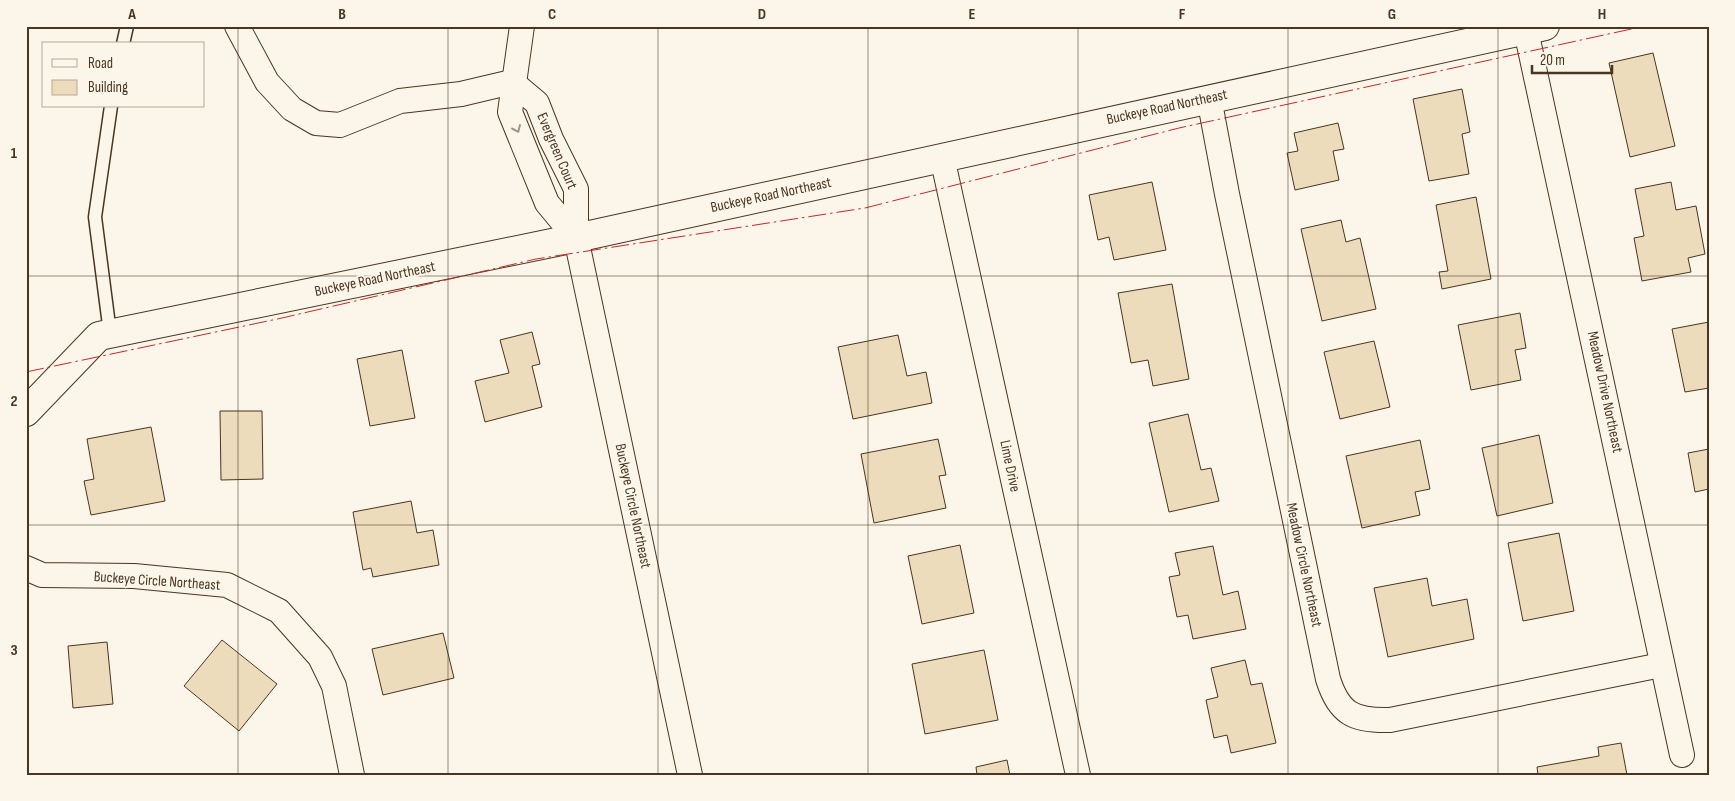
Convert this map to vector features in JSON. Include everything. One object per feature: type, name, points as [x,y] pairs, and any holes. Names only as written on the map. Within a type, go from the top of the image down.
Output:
[{"type":"street","points":[[237,26],[267,82],[292,110],[316,123],[340,125],[400,101],[461,94],[512,82]]},
{"type":"street","name":"Evergreen Court","points":[[522,26],[512,82],[510,112],[547,203],[576,238]]},
{"type":"street","name":"Buckeye Road Northeast","points":[[26,412],[98,336],[576,238],[1532,28]]},
{"type":"street","name":"Meadow Drive Northeast","points":[[1532,28],[1661,665],[1682,755]]},
{"type":"street","name":"Evergreen Court","points":[[512,82],[537,103],[551,139],[576,189],[576,238]]},
{"type":"street","name":"Meadow Circle Northeast","points":[[1209,98],[1227,194],[1333,696],[1351,716],[1369,720],[1390,720],[1661,665]]},
{"type":"street","name":"Lime Drive","points":[[942,157],[1078,775]]},
{"type":"street","name":"Buckeye Circle Northeast","points":[[576,238],[690,775]]},
{"type":"street","name":"Buckeye Circle Northeast","points":[[26,568],[42,574],[134,576],[227,585],[279,611],[320,657],[334,686],[352,775]]},
{"type":"lane","points":[[123,42],[127,26]]},
{"type":"lane","points":[[110,333],[95,217],[111,108]]},
{"type":"building","points":[[1653,53],[1675,146],[1630,157],[1609,63]]},
{"type":"building","points":[[1462,89],[1470,132],[1462,134],[1469,174],[1429,181],[1413,99]]},
{"type":"building","points":[[1338,123],[1344,149],[1333,151],[1339,180],[1295,190],[1287,153],[1298,151],[1294,133]]},
{"type":"building","points":[[1152,182],[1166,250],[1114,260],[1109,237],[1098,240],[1089,195]]},
{"type":"building","points":[[1671,182],[1676,210],[1696,206],[1705,254],[1688,258],[1691,272],[1642,281],[1634,238],[1644,236],[1635,189]]},
{"type":"building","points":[[1476,197],[1491,279],[1442,289],[1439,272],[1448,271],[1436,205]]},
{"type":"building","points":[[1341,220],[1346,242],[1360,238],[1376,309],[1322,321],[1301,229]]},
{"type":"building","points":[[1172,284],[1189,379],[1153,386],[1148,360],[1131,363],[1118,293]]},
{"type":"building","points":[[1520,313],[1526,348],[1515,350],[1521,380],[1471,390],[1458,325]]},
{"type":"building","points":[[1709,322],[1709,388],[1685,392],[1672,329]]},
{"type":"building","points":[[532,332],[540,364],[532,366],[542,407],[485,422],[475,381],[509,373],[500,340]]},
{"type":"building","points":[[898,335],[907,376],[926,372],[932,403],[853,419],[838,347]]},
{"type":"building","points":[[1374,341],[1390,407],[1340,419],[1324,352]]},
{"type":"building","points":[[402,350],[415,418],[370,426],[357,359]]},
{"type":"building","points":[[220,411],[262,411],[263,479],[221,480]]},
{"type":"building","points":[[1188,414],[1201,470],[1211,468],[1219,501],[1169,512],[1149,423]]},
{"type":"building","points":[[151,427],[165,501],[91,515],[84,481],[94,479],[87,439]]},
{"type":"building","points":[[1539,435],[1553,503],[1497,516],[1482,448]]},
{"type":"building","points":[[938,439],[946,475],[939,476],[946,508],[874,523],[861,454]]},
{"type":"building","points":[[1420,440],[1430,489],[1415,492],[1420,515],[1362,528],[1346,456]]},
{"type":"building","points":[[1709,449],[1709,489],[1695,492],[1688,453]]},
{"type":"building","points":[[411,501],[417,533],[433,530],[439,565],[373,577],[371,568],[363,570],[353,512]]},
{"type":"building","points":[[1559,533],[1574,611],[1523,621],[1508,543]]},
{"type":"building","points":[[960,545],[974,613],[922,624],[908,556]]},
{"type":"building","points":[[1213,546],[1223,595],[1238,591],[1246,629],[1193,639],[1188,615],[1177,617],[1169,577],[1180,575],[1175,553]]},
{"type":"building","points":[[1427,578],[1432,606],[1467,599],[1474,639],[1388,657],[1374,588]]},
{"type":"building","points":[[443,633],[454,678],[383,695],[372,649]]},
{"type":"building","points":[[222,640],[277,684],[239,731],[184,686]]},
{"type":"building","points":[[107,642],[113,704],[73,708],[68,646]]},
{"type":"building","points":[[984,650],[998,720],[925,734],[912,664]]},
{"type":"building","points":[[1245,660],[1251,685],[1262,683],[1276,743],[1231,753],[1227,735],[1214,738],[1206,700],[1218,697],[1211,668]]},
{"type":"building","points":[[1621,743],[1627,775],[1538,775],[1537,767],[1599,756],[1598,747]]},
{"type":"building","points":[[1007,760],[1010,775],[977,775],[976,767]]},
{"type":"power","points":[[26,372],[282,318],[536,259],[865,208],[1179,128],[1645,26]]}]
